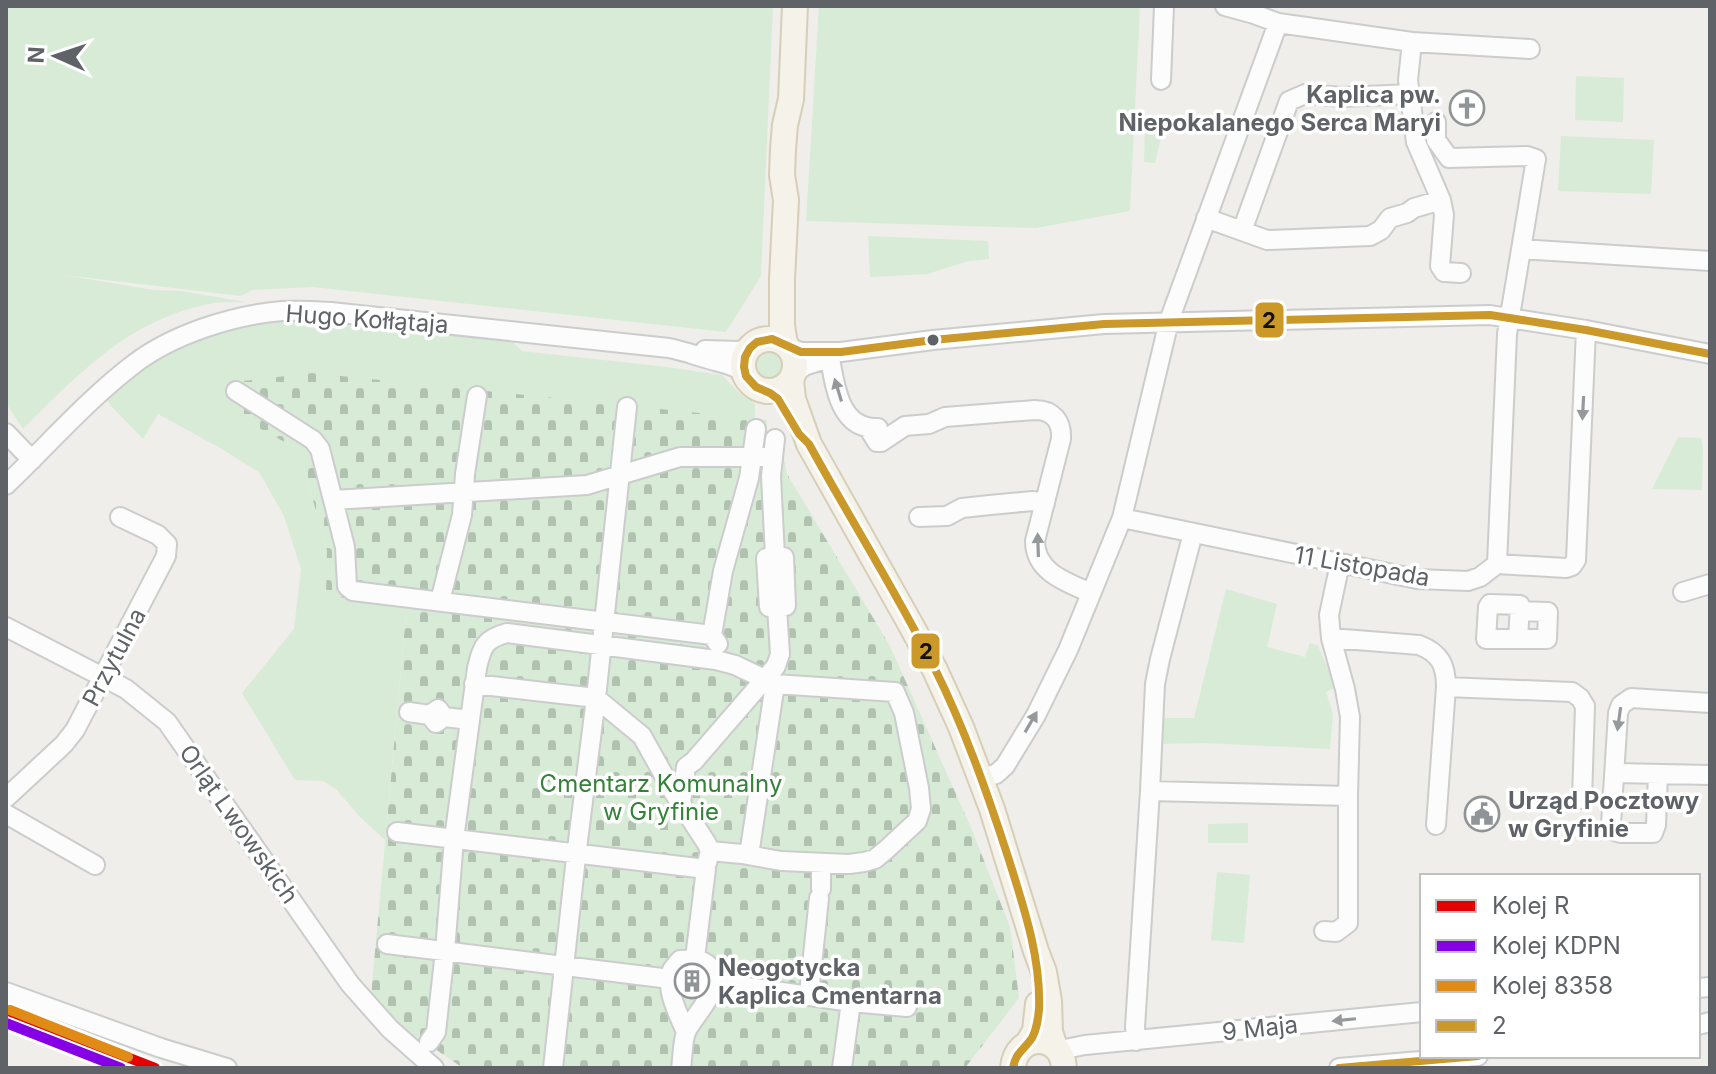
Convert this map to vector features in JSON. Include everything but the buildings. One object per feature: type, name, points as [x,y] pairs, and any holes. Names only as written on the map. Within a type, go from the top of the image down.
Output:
[{"type":"main road","points":[[795,6],[791,99],[794,149],[786,200],[782,279],[782,332],[795,360],[791,391],[809,444],[922,646],[982,778],[1048,989],[1050,1032],[1065,1058]]},
{"type":"main road","points":[[782,279],[765,335],[744,360],[745,373],[753,385],[778,399],[799,434],[809,444]]},
{"type":"main road","points":[[755,344],[772,339],[787,346]]},
{"type":"main road","points":[[766,390],[781,388],[792,377]]},
{"type":"main road","points":[[1016,1060],[1035,1031],[1039,989],[1036,951]]},
{"type":"main road","points":[[1016,1060],[1042,1041],[1065,1058]]},
{"type":"street","points":[[1161,80],[1164,6]]},
{"type":"street","points":[[1237,7],[1278,23],[1412,42],[1530,49]]},
{"type":"street","points":[[982,778],[996,774],[1005,766],[1029,726],[1068,650],[1122,518],[1169,321],[1278,23]]},
{"type":"street","points":[[1412,42],[1408,80],[1416,142],[1441,200],[1444,215],[1440,266],[1444,272],[1461,273]]},
{"type":"street","points":[[1242,231],[1289,101],[1305,94],[1343,97],[1410,94]]},
{"type":"street","points":[[1436,122],[1436,140],[1449,158],[1527,156],[1536,159],[1507,334],[1497,564],[1566,568],[1576,560],[1586,330]]},
{"type":"street","points":[[1206,218],[1267,240],[1370,236],[1381,230],[1390,218],[1441,200]]},
{"type":"street","points":[[1521,249],[1710,261]]},
{"type":"street","name":"Hugo Kołłątaja","points":[[6,485],[136,362],[182,336],[238,317],[284,311],[331,312],[691,352],[739,351],[755,344]]},
{"type":"street","points":[[792,377],[804,366],[835,355],[933,340],[1059,327],[1169,321],[1479,315],[1510,317],[1710,354]]},
{"type":"street","points":[[787,346],[801,352],[835,355]]},
{"type":"street","name":"Hugo Kołłątaja","points":[[691,352],[736,366],[745,373]]},
{"type":"street","points":[[835,355],[839,397],[846,413],[857,425],[869,429],[877,442],[905,426],[929,424],[945,417],[1045,410],[1052,414],[1059,421],[1061,430],[1035,550],[1045,568],[1091,593]]},
{"type":"street","points":[[236,391],[313,440],[320,449],[345,547],[347,586],[353,591],[712,635]]},
{"type":"street","points":[[440,601],[462,515],[477,396]]},
{"type":"street","points":[[553,1068],[627,407]]},
{"type":"street","points":[[716,660],[718,644],[712,635],[723,571],[749,478],[756,429]]},
{"type":"street","points":[[6,433],[32,460]]},
{"type":"street","points":[[333,500],[587,485],[680,457],[751,458],[774,448],[771,476],[775,557],[766,558],[769,607],[777,607],[780,654],[769,681],[686,767],[681,803]]},
{"type":"street","points":[[919,517],[947,516],[962,508],[1033,501],[1045,503]]},
{"type":"street","name":"Przytulna","points":[[6,798],[75,730],[166,556],[167,544],[158,535],[120,517]]},
{"type":"street","name":"11 Listopada","points":[[1122,518],[1417,579],[1468,581],[1480,577],[1497,564]]},
{"type":"street","points":[[1136,1041],[1155,684],[1193,533]]},
{"type":"street","points":[[1324,931],[1336,932],[1348,923],[1350,717],[1331,638],[1329,615],[1340,563]]},
{"type":"street","points":[[1683,592],[1710,584]]},
{"type":"street","points":[[1518,639],[1519,611],[1520,605],[1490,604],[1486,639],[1518,639],[1547,639],[1548,612],[1519,611]]},
{"type":"street","name":"Orląt Lwowskich","points":[[6,627],[126,689],[167,722],[350,984],[390,1029],[434,1068]]},
{"type":"street","points":[[397,832],[454,839],[577,854],[708,860],[749,855],[781,861],[849,864],[875,859],[917,821],[921,809],[919,788],[904,713],[895,692],[769,681],[716,660],[507,633],[494,637],[480,654],[474,684],[454,839],[436,1032],[429,1042]]},
{"type":"street","points":[[1331,638],[1419,645],[1437,655],[1443,666],[1446,687],[1436,825]]},
{"type":"street","points":[[749,855],[769,681]]},
{"type":"street","points":[[474,684],[596,698],[642,736],[681,803],[708,860],[695,958]]},
{"type":"street","points":[[1446,687],[1572,692],[1580,698],[1585,706],[1582,799]]},
{"type":"street","points":[[1658,774],[1653,833],[1614,831],[1611,824],[1618,713],[1625,701],[1631,698],[1710,703]]},
{"type":"street","points":[[409,712],[470,720]]},
{"type":"street","points":[[1615,773],[1710,775]]},
{"type":"street","points":[[1150,791],[1348,796]]},
{"type":"street","points":[[6,814],[95,865]]},
{"type":"street","points":[[809,994],[821,863]]},
{"type":"street","points":[[387,944],[564,965],[671,988],[683,1005],[692,1006],[708,1000]]},
{"type":"street","points":[[681,1068],[686,1032],[708,1000],[714,976],[709,966],[695,958],[680,960],[672,969],[671,988],[686,1032]]},
{"type":"street","points":[[713,982],[907,1007]]},
{"type":"street","points":[[6,992],[161,1048],[227,1068]]},
{"type":"street","points":[[842,1068],[851,1002]]},
{"type":"street","name":"9 Maja","points":[[1065,1058],[1065,1049],[1085,1045],[1420,1012]]},
{"type":"street","points":[[1339,1068],[1455,1058]]},
{"type":"green space","points":[[6,6],[773,6],[761,276],[726,332],[313,287],[252,290],[241,296],[64,275],[246,302],[214,303],[154,322],[85,369],[23,429],[6,403]]},
{"type":"green space","points":[[819,6],[1140,6],[1130,211],[1036,228],[806,221]]},
{"type":"green space","points":[[1576,76],[1624,78],[1623,122],[1575,120]]},
{"type":"green space","points":[[1145,127],[1163,129],[1155,163],[1144,162]]},
{"type":"green space","points":[[1561,136],[1654,140],[1651,194],[1558,191]]},
{"type":"green space","points":[[868,236],[988,241],[989,259],[969,261],[927,274],[870,277]]},
{"type":"green space","points":[[292,319],[509,338],[522,351],[722,375],[741,395],[755,404],[755,421],[312,373],[227,410],[299,450],[327,551],[327,596],[407,603],[385,840],[336,789],[323,781],[295,780],[242,693],[294,629],[301,569],[284,516],[259,472],[158,414],[143,439],[106,398],[150,365],[192,342],[237,327]]},
{"type":"green space","points":[[769,349],[780,354],[785,365],[780,376],[769,381],[758,376],[753,365],[758,354]]},
{"type":"green space","name":"Cmentarz Komunalny w Gryfinie","points":[[312,373],[767,420],[766,440],[780,439],[787,474],[890,646],[972,830],[1010,927],[1019,998],[965,1068],[463,1068],[429,1042],[412,1039],[371,995],[407,604],[326,596],[327,551],[299,450],[226,410],[242,381]]},
{"type":"green space","points":[[1678,437],[1701,438],[1702,490],[1652,489]]},
{"type":"green space","points":[[1226,589],[1277,604],[1267,647],[1305,657],[1310,643],[1318,646],[1336,687],[1326,692],[1333,714],[1330,749],[1205,743],[1156,744],[1157,718],[1194,718]]},
{"type":"green space","points":[[1248,823],[1248,843],[1208,843],[1208,824]]},
{"type":"green space","points":[[1217,872],[1250,875],[1244,943],[1211,940]]},
{"type":"rail line","name":"R","points":[[6,1010],[155,1068]]},
{"type":"rail line","name":"8358","points":[[10,1010],[128,1057]]},
{"type":"rail line","name":"KDPN","points":[[6,1023],[121,1068]]},
{"type":"transit line","name":"2","points":[[1013,1068],[1036,1028],[1039,990],[1026,915],[984,787],[934,667],[809,444],[799,434],[778,399],[756,387],[746,376],[745,357],[750,348],[757,342],[772,339],[801,352],[841,352],[1104,324],[1490,315],[1710,354]]},
{"type":"transit line","name":"2","points":[[1339,1068],[1455,1058]]},
{"type":"place","name":"Kaplica pw. Niepokalanego Serca Maryi","points":[[1467,108]]},
{"type":"place","name":"Urząd Pocztowy w Gryfinie","points":[[1482,814]]},
{"type":"place","name":"Neogotycka Kaplica Cmentarna","points":[[692,981]]}]
